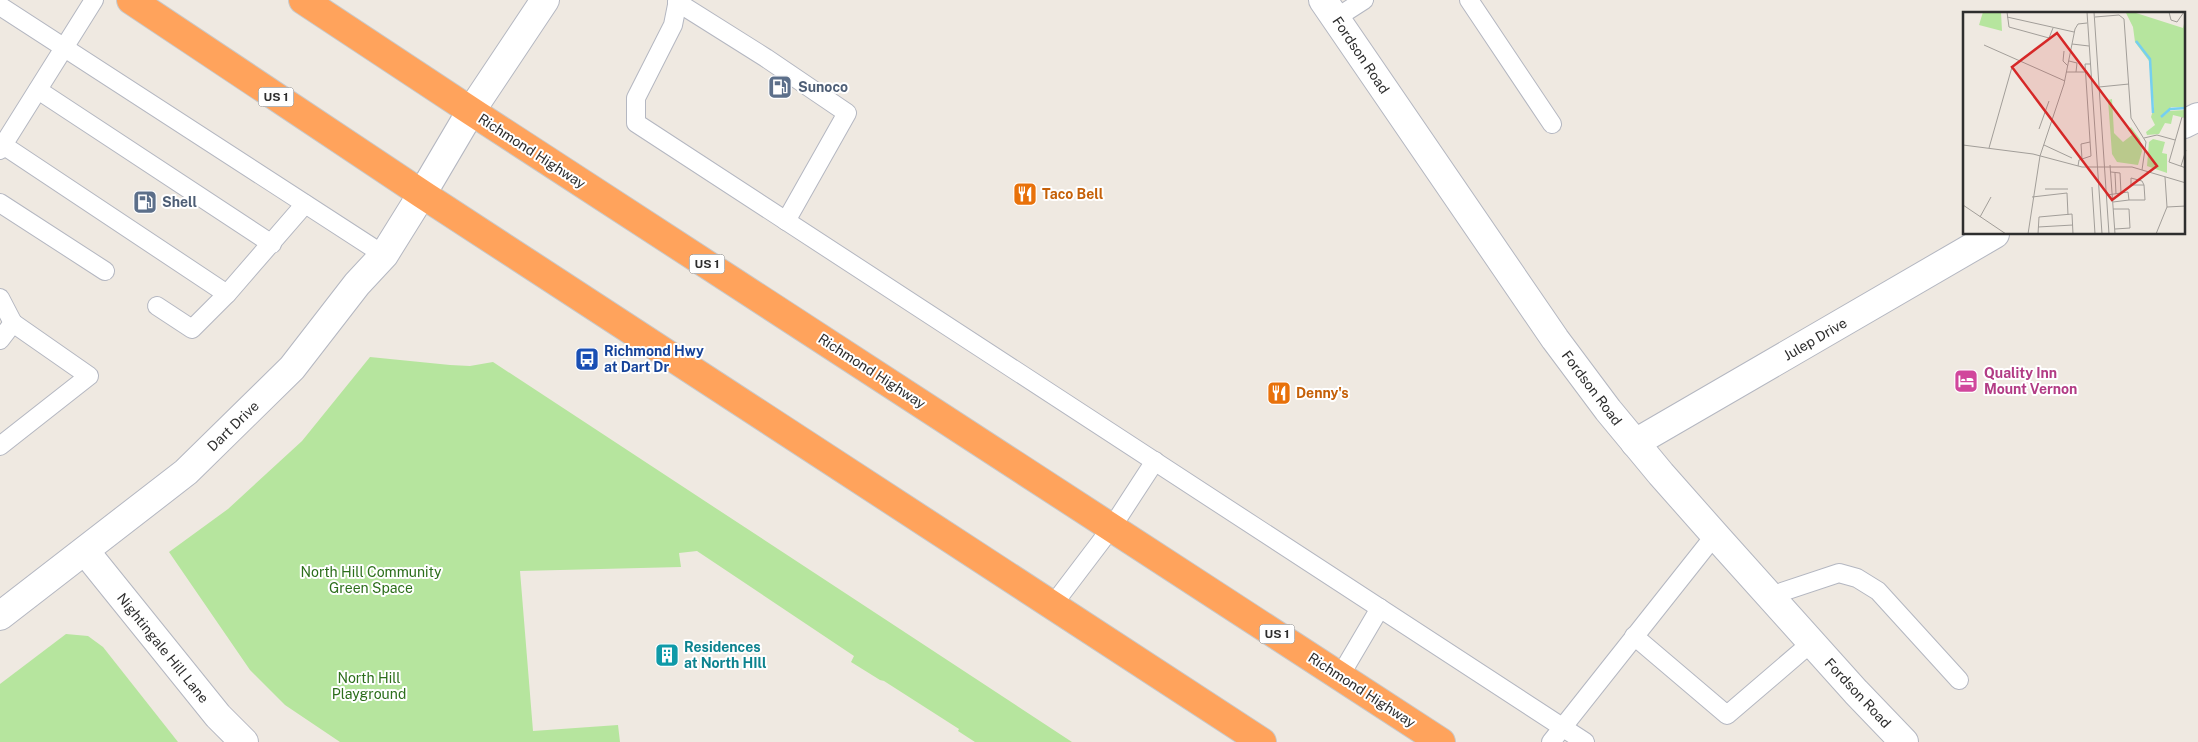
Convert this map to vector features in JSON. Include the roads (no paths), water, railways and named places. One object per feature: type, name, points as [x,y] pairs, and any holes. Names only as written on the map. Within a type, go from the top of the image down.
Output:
[{"type":"highway","name":"US 1","points":[[130,0],[422,194],[1262,742]]},
{"type":"highway","name":"Richmond Highway","points":[[303,0],[470,112],[1112,526],[1441,742]]},
{"type":"street","name":"Dart Drive","points":[[0,616],[186,472],[285,375],[357,284],[384,255],[470,112],[545,0]]},
{"type":"street","name":"Fordson Road","points":[[1330,9],[1555,339],[1635,443],[1812,643],[1904,742]]},
{"type":"street","points":[[2186,123],[2198,117]]},
{"type":"street","name":"Julep Drive","points":[[1635,443],[1993,235]]},
{"type":"street","name":"Nightingale Hill Lane","points":[[85,551],[218,716],[244,742]]},
{"type":"lane","points":[[94,0],[1,148],[227,294]]},
{"type":"lane","points":[[1330,9],[1364,0]]},
{"type":"lane","points":[[1470,0],[1552,124]]},
{"type":"lane","points":[[786,221],[847,113],[677,1],[673,25],[636,98],[636,123],[786,221],[1155,461],[1585,742]]},
{"type":"lane","points":[[0,6],[384,255]]},
{"type":"lane","points":[[38,90],[272,244]]},
{"type":"lane","points":[[0,203],[105,271]]},
{"type":"lane","points":[[157,306],[192,329],[227,294],[305,204]]},
{"type":"lane","points":[[0,298],[13,323],[89,376],[0,446]]},
{"type":"lane","points":[[0,340],[13,323]]},
{"type":"lane","points":[[1052,606],[1112,526],[1155,461]]},
{"type":"lane","points":[[1551,742],[1715,535]]},
{"type":"lane","points":[[1770,596],[1839,572],[1857,578],[1878,591],[1959,680]]},
{"type":"lane","points":[[1340,676],[1380,608]]},
{"type":"lane","points":[[1634,636],[1727,714],[1812,643]]},
{"type":"place","name":"Sunoco","points":[[780,87]]},
{"type":"place","name":"Taco Bell","points":[[1025,194]]},
{"type":"place","name":"Shell","points":[[145,202]]},
{"type":"place","name":"Richmond Hwy at Dart Dr","points":[[587,359]]},
{"type":"place","name":"Quality Inn Mount Vernon","points":[[1966,381]]},
{"type":"place","name":"Denny's","points":[[1279,393]]},
{"type":"place","name":"Residences at North HIll","points":[[667,655]]},
{"type":"park label","name":"North Hill Community Green Space","points":[[371,580]]},
{"type":"park label","name":"North Hill Playground","points":[[369,686]]}]
